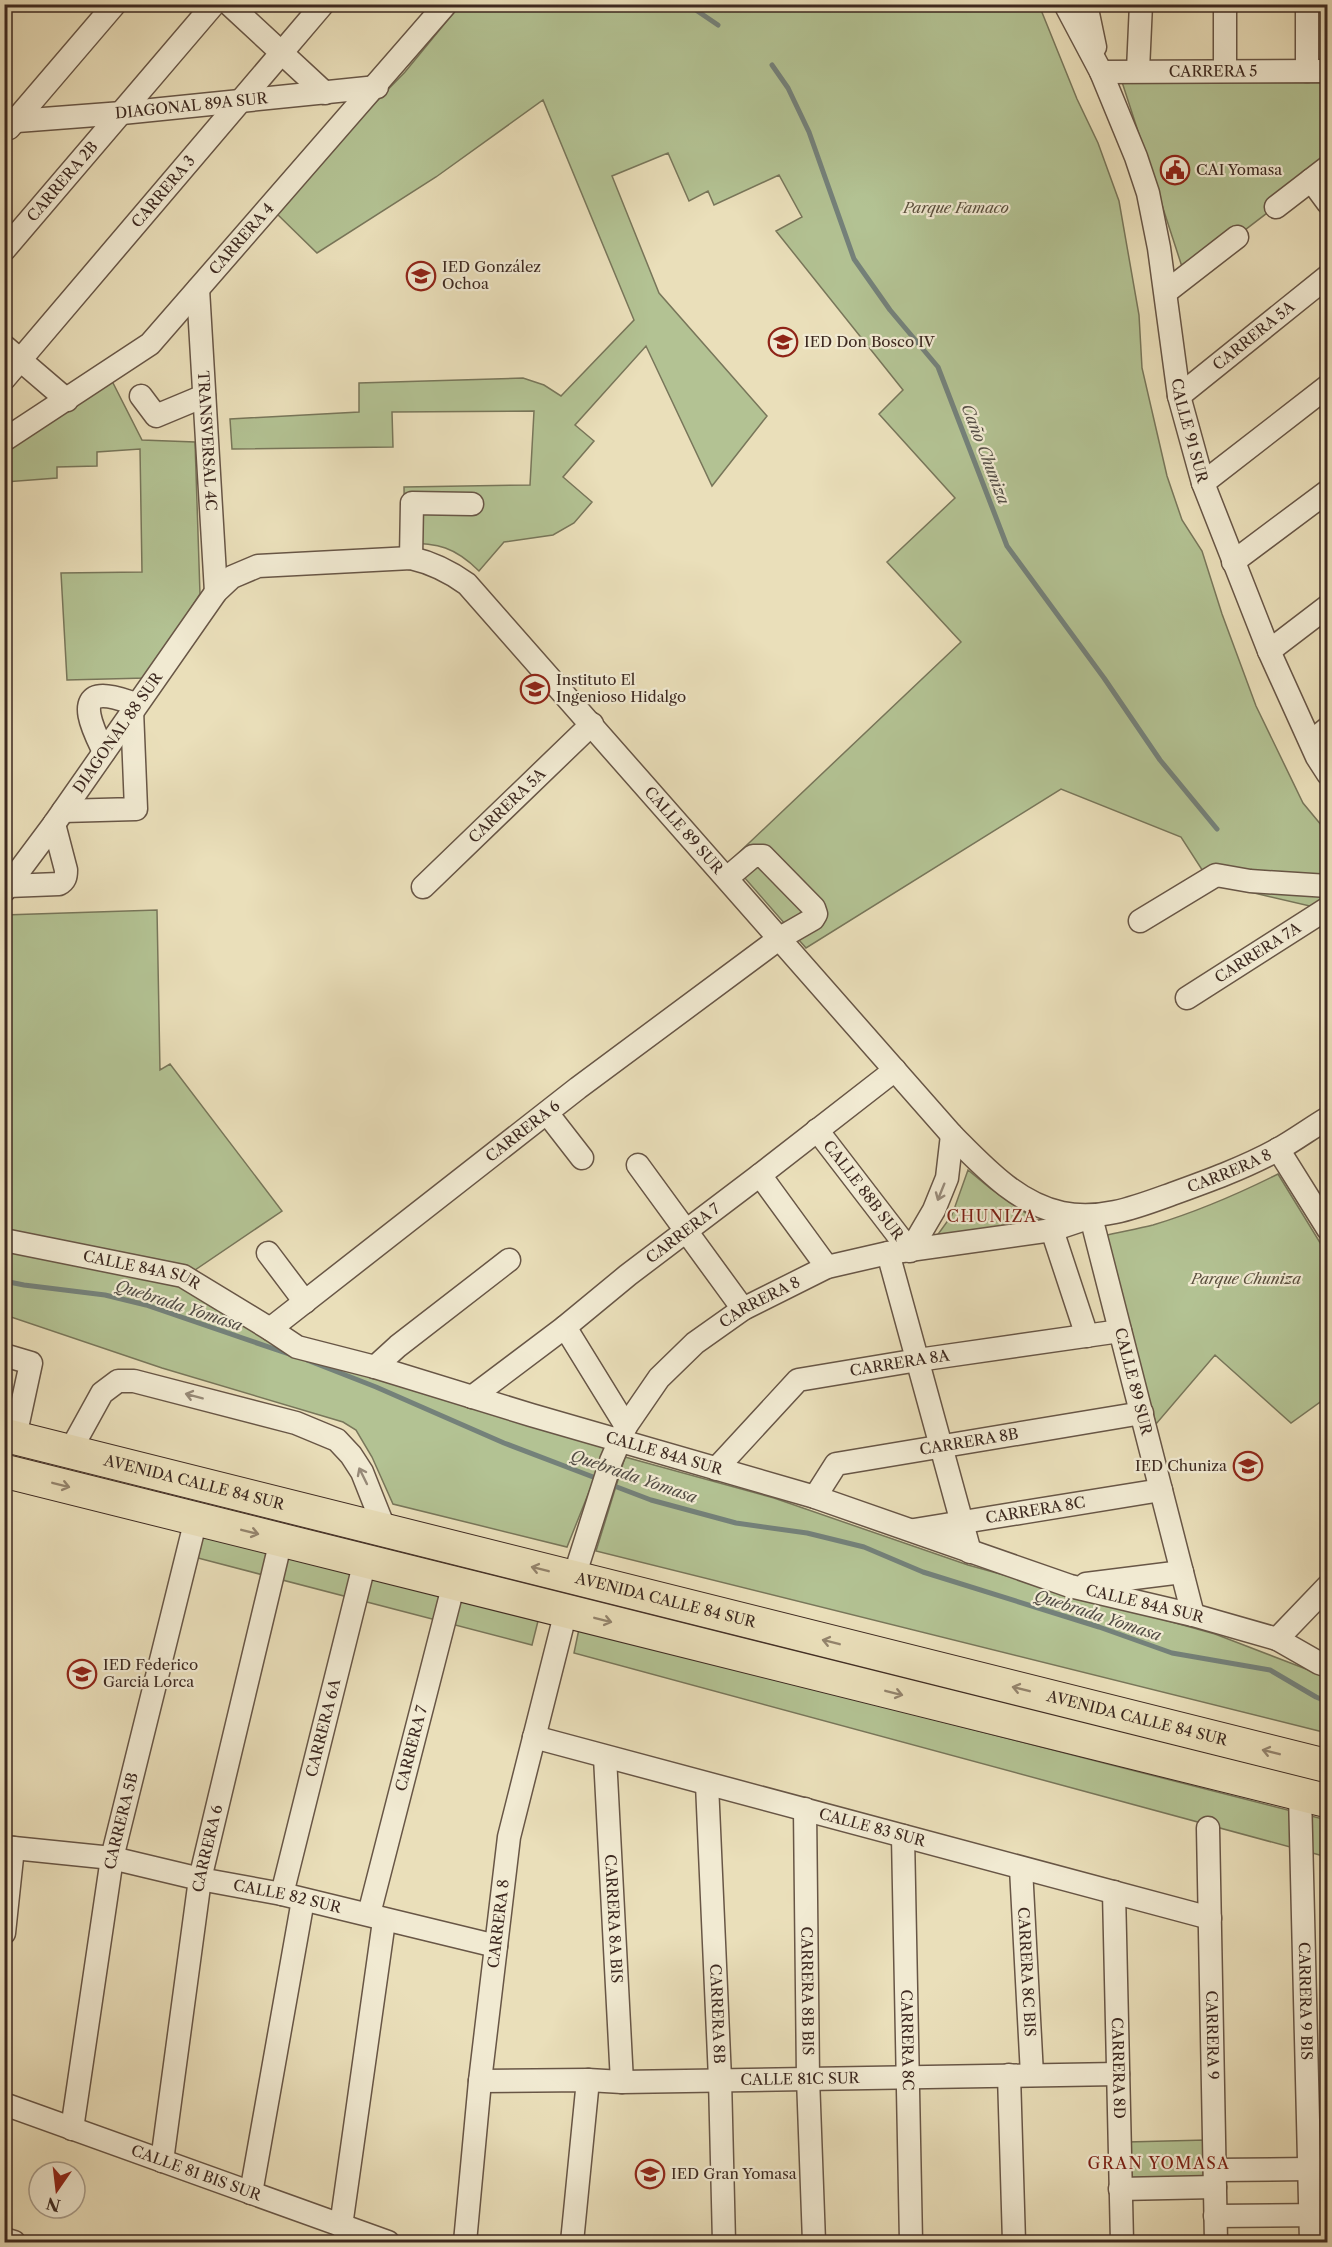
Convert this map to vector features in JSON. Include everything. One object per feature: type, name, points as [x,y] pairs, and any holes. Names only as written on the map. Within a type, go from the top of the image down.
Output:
[{"type":"highway","name":"AVENIDA CALLE 84 SUR","points":[[10,1436],[1328,1766]]},
{"type":"highway","points":[[4,1471],[1314,1798]]},
{"type":"street","points":[[8,126],[115,4]]},
{"type":"street","name":"CARRERA 2B","points":[[4,250],[214,4]]},
{"type":"street","points":[[229,4],[325,93]]},
{"type":"street","name":"CARRERA 3","points":[[4,380],[13,353],[243,99],[323,4]]},
{"type":"street","name":"CARRERA 4","points":[[4,440],[150,344],[377,87],[446,4]]},
{"type":"street","name":"CALLE 91 SUR","points":[[1065,4],[1101,72],[1136,157],[1148,193],[1166,291],[1179,396],[1203,483],[1269,651],[1319,735],[1328,774]]},
{"type":"street","name":"CALLE 91 SUR","points":[[1086,4],[1101,72]]},
{"type":"street","points":[[1138,70],[1141,4]]},
{"type":"street","points":[[1225,4],[1225,70]]},
{"type":"street","points":[[1307,4],[1317,71]]},
{"type":"street","name":"CARRERA 5","points":[[1101,72],[1138,70],[1317,71]]},
{"type":"street","name":"DIAGONAL 89A SUR","points":[[8,126],[243,99],[377,87]]},
{"type":"street","points":[[1276,207],[1319,173],[1328,203]]},
{"type":"street","points":[[1166,291],[1237,237]]},
{"type":"street","name":"CARRERA 5A","points":[[1179,396],[1328,276]]},
{"type":"street","name":"TRANSVERSAL 4C","points":[[198,289],[204,396],[224,584]]},
{"type":"street","points":[[13,353],[68,400]]},
{"type":"street","points":[[1203,483],[1328,386]]},
{"type":"street","points":[[141,396],[156,416],[204,396]]},
{"type":"street","points":[[1233,562],[1328,491]]},
{"type":"street","points":[[411,558],[412,503],[472,504]]},
{"type":"street","name":"CALLE 89 SUR","points":[[224,584],[258,566],[411,558],[430,562],[467,584],[952,1135],[990,1173],[1029,1200],[1060,1212],[1091,1217],[1125,1211]]},
{"type":"street","name":"DIAGONAL 88 SUR","points":[[6,888],[59,818],[134,707],[224,584]]},
{"type":"street","points":[[1269,651],[1328,606]]},
{"type":"street","points":[[6,888],[63,882],[66,870],[59,818],[136,809],[134,707],[105,696],[95,697],[90,703],[88,712],[104,752]]},
{"type":"street","name":"CARRERA 5A","points":[[423,887],[592,724]]},
{"type":"street","name":"CARRERA 6","points":[[270,1329],[547,1113],[780,938],[813,920],[816,914],[814,908],[763,856],[753,856],[727,878]]},
{"type":"street","points":[[1140,921],[1216,875],[1259,882],[1328,886]]},
{"type":"street","name":"CARRERA 7A","points":[[1187,998],[1328,908]]},
{"type":"street","name":"CARRERA 7","points":[[472,1397],[895,1070]]},
{"type":"street","points":[[547,1113],[582,1158]]},
{"type":"street","name":"CARRERA 8","points":[[1125,1211],[1206,1182],[1278,1149],[1328,1118]]},
{"type":"street","name":"CALLE 88B SUR","points":[[816,1130],[899,1252],[918,1360],[970,1552]]},
{"type":"street","points":[[899,1252],[934,1210],[946,1178],[952,1135]]},
{"type":"street","points":[[1278,1149],[1328,1229]]},
{"type":"street","points":[[638,1165],[743,1309]]},
{"type":"street","points":[[760,1175],[827,1267]]},
{"type":"street","name":"CALLE 89 SUR","points":[[1091,1217],[1193,1615]]},
{"type":"street","name":"CARRERA 8","points":[[574,1578],[600,1493],[619,1442],[666,1371],[695,1343],[743,1309],[827,1267],[899,1252],[1052,1230],[1091,1217]]},
{"type":"street","points":[[1052,1230],[1087,1336]]},
{"type":"street","name":"CALLE 84A SUR","points":[[4,1240],[183,1276],[297,1347],[375,1367],[619,1442],[815,1497],[1070,1586],[1193,1615],[1277,1638],[1318,1663],[1328,1666]]},
{"type":"street","points":[[268,1253],[305,1302]]},
{"type":"street","points":[[375,1367],[398,1346],[509,1260]]},
{"type":"street","points":[[565,1327],[619,1442]]},
{"type":"street","name":"CARRERA 8A","points":[[716,1469],[798,1380],[1120,1331]]},
{"type":"street","points":[[4,1354],[31,1363],[10,1436]]},
{"type":"street","points":[[70,1451],[102,1393],[118,1381],[134,1381],[296,1423],[338,1440],[362,1472],[385,1530]]},
{"type":"street","name":"CARRERA 8B","points":[[815,1497],[836,1464],[1142,1413]]},
{"type":"street","name":"CARRERA 8C","points":[[911,1530],[1161,1490]]},
{"type":"street","name":"CARRERA 5B","points":[[72,2129],[112,1858],[196,1519]]},
{"type":"street","name":"CARRERA 6","points":[[162,2161],[200,1879],[281,1540]]},
{"type":"street","name":"CARRERA 6A","points":[[251,2193],[293,1897],[365,1561]]},
{"type":"street","points":[[1070,1586],[1182,1572]]},
{"type":"street","name":"CARRERA 7","points":[[341,2226],[376,1918],[454,1583]]},
{"type":"street","points":[[1277,1638],[1328,1586]]},
{"type":"street","name":"CARRERA 8","points":[[465,2242],[480,2081],[509,1837],[566,1611]]},
{"type":"street","name":"CALLE 83 SUR","points":[[534,1737],[1210,1918]]},
{"type":"street","name":"CARRERA 8A BIS","points":[[605,1757],[622,2082]]},
{"type":"street","name":"CARRERA 8B","points":[[706,1784],[720,2079],[724,2242]]},
{"type":"street","name":"CARRERA 9 BIS","points":[[1311,2242],[1319,2215],[1309,2169],[1314,1798]]},
{"type":"street","name":"CARRERA 8B BIS","points":[[805,1809],[808,2078],[814,2242]]},
{"type":"street","name":"CARRERA 9","points":[[1208,1828],[1216,2242]]},
{"type":"street","name":"CARRERA 8C","points":[[903,1836],[911,2242]]},
{"type":"street","points":[[4,1934],[9,1847]]},
{"type":"street","name":"CALLE 82 SUR","points":[[9,1847],[112,1858],[200,1879],[293,1897],[496,1946]]},
{"type":"street","name":"CARRERA 8C BIS","points":[[1014,2242],[1021,2075],[1021,1868]]},
{"type":"street","name":"CARRERA 8D","points":[[1114,1893],[1122,2242]]},
{"type":"street","name":"CALLE 81C SUR","points":[[480,2081],[622,2082],[1118,2074]]},
{"type":"street","points":[[572,2242],[588,2080]]},
{"type":"street","name":"CALLE 81 BIS SUR","points":[[4,2104],[388,2242]]},
{"type":"street","points":[[1120,2189],[1309,2169]]},
{"type":"street","points":[[1215,2217],[1319,2215]]},
{"type":"street","points":[[4,2239],[14,2242]]},
{"type":"green space","name":"Parque Famaco","points":[[460,5],[1039,5],[1077,99],[1098,143],[1119,201],[1139,315],[1142,368],[1167,476],[1182,520],[1202,551],[1222,614],[1256,706],[1303,803],[1327,832],[1327,897],[1314,907],[1250,892],[1216,875],[1208,879],[1181,837],[1061,789],[806,948],[730,861],[961,642],[887,562],[955,498],[879,414],[903,390],[776,231],[802,217],[779,175],[714,205],[708,191],[689,201],[668,153],[612,176],[659,293],[767,416],[712,486],[646,346],[575,425],[594,441],[563,477],[592,502],[574,523],[553,535],[504,542],[479,571],[462,556],[445,548],[405,543],[404,487],[530,485],[534,411],[392,412],[393,447],[232,449],[230,419],[359,412],[359,383],[523,378],[544,385],[561,396],[634,320],[543,100],[436,177],[317,253],[275,212],[334,145],[405,72]]},
{"type":"green space","points":[[1122,82],[1327,83],[1327,167],[1185,276]]},
{"type":"green space","points":[[111,379],[142,440],[195,442],[200,594],[146,678],[67,680],[61,573],[142,572],[140,449],[97,452],[97,466],[57,467],[57,478],[5,482],[5,447]]},
{"type":"green space","points":[[157,910],[160,1070],[170,1064],[282,1211],[192,1272],[5,1232],[4,915]]},
{"type":"green space","points":[[968,1170],[1040,1223],[936,1237],[952,1215]]},
{"type":"green space","name":"Parque Chuniza","points":[[1278,1174],[1327,1254],[1327,1397],[1291,1423],[1215,1355],[1156,1424],[1103,1236],[1153,1225],[1185,1214]]},
{"type":"green space","points":[[4,1247],[185,1288],[252,1325],[607,1447],[567,1547],[393,1504],[372,1457],[356,1430],[343,1422],[162,1368],[5,1315]]},
{"type":"green space","points":[[625,1457],[774,1498],[968,1565],[1215,1634],[1327,1677],[1327,1733],[596,1551]]},
{"type":"green space","points":[[200,1534],[538,1621],[532,1645],[194,1557]]},
{"type":"green space","points":[[579,1629],[1327,1820],[1327,1857],[574,1653]]},
{"type":"green space","points":[[1206,2140],[1207,2185],[1127,2186],[1127,2142]]},
{"type":"waterway","name":"Caño Chuniza","points":[[687,4],[718,25]]},
{"type":"waterway","name":"Caño Chuniza","points":[[772,65],[788,88],[809,132],[854,259],[890,310],[938,367],[1007,546],[1104,678],[1160,760],[1217,829]]},
{"type":"waterway","name":"Quebrada Yomasa","points":[[4,1281],[105,1295],[146,1305],[289,1354]]},
{"type":"waterway","name":"Quebrada Yomasa","points":[[307,1360],[376,1387],[504,1443],[601,1480]]},
{"type":"waterway","name":"Quebrada Yomasa","points":[[609,1484],[651,1500],[736,1523],[807,1533],[864,1547],[923,1572],[1099,1627],[1172,1653],[1270,1670],[1328,1702]]},
{"type":"place","name":"CAI Yomasa","points":[[1175,170]]},
{"type":"place","name":"IED González Ochoa","points":[[421,276]]},
{"type":"place","name":"IED Don Bosco IV","points":[[783,342]]},
{"type":"place","name":"Instituto El Ingenioso Hidalgo","points":[[535,689]]},
{"type":"place","name":"IED Chuniza","points":[[1248,1466]]},
{"type":"place","name":"IED Federico Garcia Lorca","points":[[82,1674]]},
{"type":"place","name":"IED Gran Yomasa","points":[[650,2174]]},
{"type":"district","name":"CHUNIZA","points":[[992,1216]]},
{"type":"district","name":"GRAN YOMASA","points":[[1159,2163]]}]
